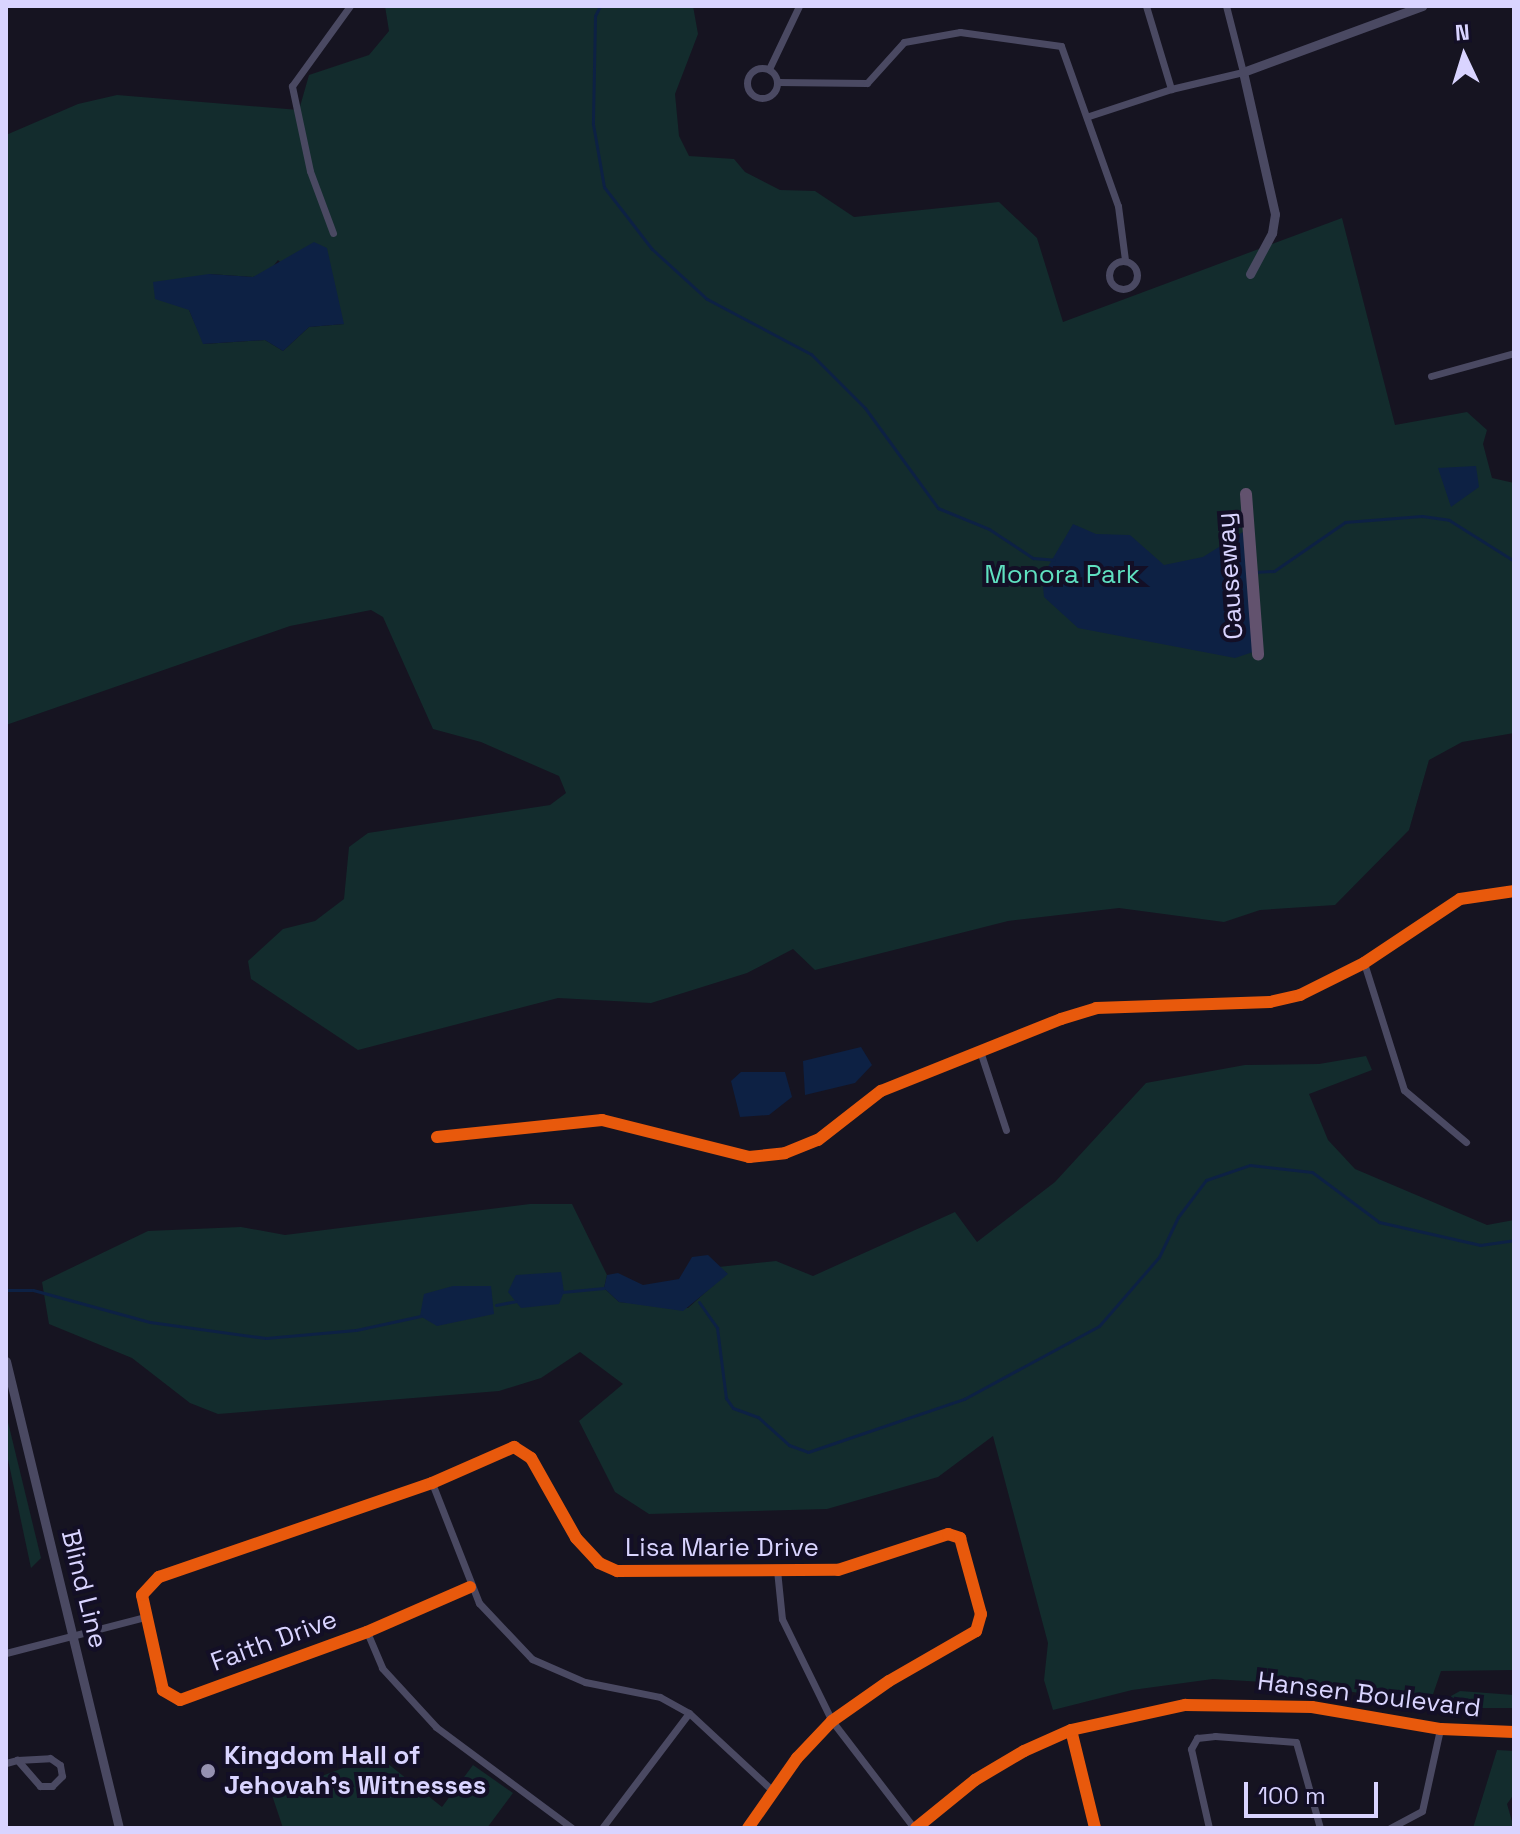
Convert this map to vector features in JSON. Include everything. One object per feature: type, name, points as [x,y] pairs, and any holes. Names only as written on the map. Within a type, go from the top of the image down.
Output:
[{"type":"highway","name":"Causeway","points":[[1246,494],[1258,655]]},
{"type":"street","points":[[333,233],[310,171],[292,86],[350,6]]},
{"type":"street","points":[[778,82],[769,97],[750,93],[750,75],[769,69],[799,6]]},
{"type":"street","points":[[1146,6],[1171,89]]},
{"type":"street","points":[[1226,6],[1275,214],[1269,240],[1250,274]]},
{"type":"street","points":[[1089,116],[1171,89],[1243,72],[1422,6]]},
{"type":"street","points":[[778,82],[867,83],[907,41],[970,32],[1061,46],[1089,116],[1118,206],[1125,260]]},
{"type":"street","points":[[769,69],[778,82]]},
{"type":"street","points":[[1125,260],[1134,265],[1138,277],[1133,286],[1121,289],[1109,274],[1113,265],[1125,260]]},
{"type":"street","points":[[1431,376],[1514,353]]},
{"type":"street","points":[[437,1137],[602,1120],[749,1157],[785,1153],[818,1140],[881,1091],[1096,1008],[1287,999],[1364,963],[1460,899],[1514,891]]},
{"type":"street","points":[[1364,963],[1404,1090],[1466,1142]]},
{"type":"street","points":[[980,1051],[1006,1130]]},
{"type":"street","name":"Blind Line","points":[[6,1361],[119,1828]]},
{"type":"street","name":"Lisa Marie Drive","points":[[145,1617],[142,1595],[159,1577],[432,1483],[518,1448],[527,1452],[566,1523],[599,1563],[634,1573],[838,1570],[948,1534],[964,1542],[981,1614],[976,1631],[889,1681],[832,1721],[797,1758],[748,1828]]},
{"type":"street","points":[[432,1483],[470,1587],[490,1617],[532,1659],[585,1682],[660,1697],[689,1713],[774,1792]]},
{"type":"street","points":[[777,1570],[782,1619],[832,1721],[915,1828]]},
{"type":"street","name":"Faith Drive","points":[[145,1617],[163,1690],[180,1700],[367,1632],[470,1587]]},
{"type":"street","points":[[6,1653],[145,1617]]},
{"type":"street","points":[[367,1632],[382,1668],[427,1719],[484,1767],[572,1828]]},
{"type":"street","name":"Hansen Boulevard","points":[[915,1828],[975,1780],[1071,1730],[1185,1705],[1236,1702],[1312,1707],[1440,1729],[1514,1732]]},
{"type":"street","points":[[602,1828],[689,1713]]},
{"type":"street","points":[[1390,1828],[1422,1811],[1440,1729]]},
{"type":"street","points":[[1071,1730],[1095,1828]]},
{"type":"street","points":[[1209,1828],[1191,1749],[1197,1738],[1215,1736],[1296,1742],[1320,1828]]},
{"type":"street","points":[[6,1763],[17,1760],[50,1758],[60,1765],[62,1776],[52,1786],[40,1786],[17,1760]]},
{"type":"green space","name":"Monora Park","points":[[385,6],[693,6],[698,34],[675,94],[679,136],[689,156],[734,159],[745,172],[780,190],[815,191],[854,217],[999,202],[1037,238],[1063,322],[1342,218],[1395,425],[1467,412],[1487,430],[1483,444],[1492,478],[1514,483],[1514,733],[1462,742],[1429,760],[1409,830],[1335,905],[1260,910],[1224,922],[1119,908],[1008,921],[815,970],[793,949],[747,973],[651,1003],[558,998],[358,1050],[251,979],[248,961],[283,929],[315,921],[344,899],[349,847],[368,833],[550,805],[566,793],[559,776],[481,742],[433,729],[383,617],[371,610],[290,626],[6,725],[6,135],[78,104],[117,95],[299,110],[309,75],[369,55],[389,31]],"holes":[[[278,260],[344,324],[309,327],[283,351],[265,340],[204,344],[189,310],[209,274],[253,277],[268,273]]]},
{"type":"green space","points":[[1366,1056],[1372,1070],[1309,1094],[1328,1140],[1355,1169],[1487,1225],[1514,1220],[1514,1670],[1441,1671],[1429,1706],[1315,1685],[1213,1679],[1132,1690],[1053,1710],[1044,1680],[1048,1643],[993,1436],[938,1477],[827,1509],[649,1514],[615,1492],[579,1421],[623,1384],[580,1352],[541,1378],[499,1391],[218,1414],[190,1403],[132,1358],[49,1324],[42,1282],[148,1231],[241,1227],[285,1235],[530,1204],[572,1204],[607,1275],[604,1288],[619,1302],[688,1308],[727,1273],[718,1267],[776,1261],[813,1276],[955,1212],[977,1242],[1055,1182],[1146,1083],[1245,1065],[1319,1064]]},
{"type":"green space","points":[[6,1414],[41,1558],[31,1568],[6,1450]]},
{"type":"green space","points":[[1460,1691],[1514,1695],[1514,1708],[1450,1708],[1451,1696]]},
{"type":"green space","points":[[1497,1750],[1514,1751],[1514,1794],[1507,1804],[1514,1828],[1473,1828]]},
{"type":"green space","points":[[377,1755],[442,1807],[473,1765],[513,1793],[487,1828],[283,1828],[272,1795]]},
{"type":"water","points":[[314,242],[327,248],[344,324],[309,327],[283,351],[265,340],[203,344],[189,310],[155,299],[153,282],[209,274],[253,277]]},
{"type":"water","points":[[1476,466],[1479,487],[1451,507],[1438,468]]},
{"type":"water","points":[[1073,524],[1096,534],[1130,535],[1164,565],[1203,557],[1243,532],[1253,652],[1235,658],[1078,628],[1044,597],[1042,577]]},
{"type":"water","points":[[861,1047],[872,1065],[855,1083],[805,1095],[803,1061]]},
{"type":"water","points":[[741,1072],[785,1072],[792,1097],[769,1115],[740,1117],[731,1081]]},
{"type":"water","points":[[708,1255],[728,1274],[683,1311],[619,1302],[604,1288],[607,1275],[618,1273],[643,1285],[679,1279],[692,1257]]},
{"type":"water","points":[[561,1272],[564,1292],[559,1304],[521,1308],[508,1292],[516,1275]]},
{"type":"water","points":[[453,1286],[491,1286],[494,1314],[437,1326],[420,1316],[424,1294]]},
{"type":"waterway","points":[[600,6],[595,16],[593,124],[604,187],[652,249],[707,299],[811,354],[865,408],[938,508],[989,529],[1033,558],[1054,560]]},
{"type":"waterway","points":[[1254,572],[1274,571],[1345,522],[1422,516],[1449,520],[1514,561]]},
{"type":"waterway","points":[[699,1302],[717,1328],[726,1398],[733,1408],[758,1417],[789,1445],[808,1452],[964,1399],[1099,1326],[1159,1257],[1178,1217],[1206,1180],[1250,1165],[1312,1172],[1379,1222],[1480,1245],[1514,1240]]},
{"type":"waterway","points":[[562,1292],[604,1288]]},
{"type":"waterway","points":[[6,1290],[33,1290],[150,1322],[266,1338],[356,1330],[420,1316]]},
{"type":"waterway","points":[[496,1305],[516,1301]]},
{"type":"cycle path","points":[[437,1137],[602,1120],[749,1157],[785,1153],[818,1140],[881,1091],[1061,1019],[1096,1008],[1270,1002],[1300,995],[1364,963],[1460,899],[1514,891]]},
{"type":"cycle path","points":[[470,1587],[367,1632],[180,1700],[163,1690],[142,1595],[159,1577],[432,1483],[514,1447],[531,1458],[576,1538],[599,1563],[617,1571],[838,1570],[948,1534],[960,1538],[981,1614],[976,1631],[889,1681],[832,1721],[797,1758],[748,1828]]},
{"type":"cycle path","points":[[916,1828],[975,1780],[1024,1751],[1071,1730],[1185,1705],[1312,1707],[1441,1729],[1514,1732]]},
{"type":"cycle path","points":[[1071,1730],[1095,1828]]},
{"type":"place","name":"Kingdom Hall of Jehovah's Witnesses","points":[[208,1771]]}]
